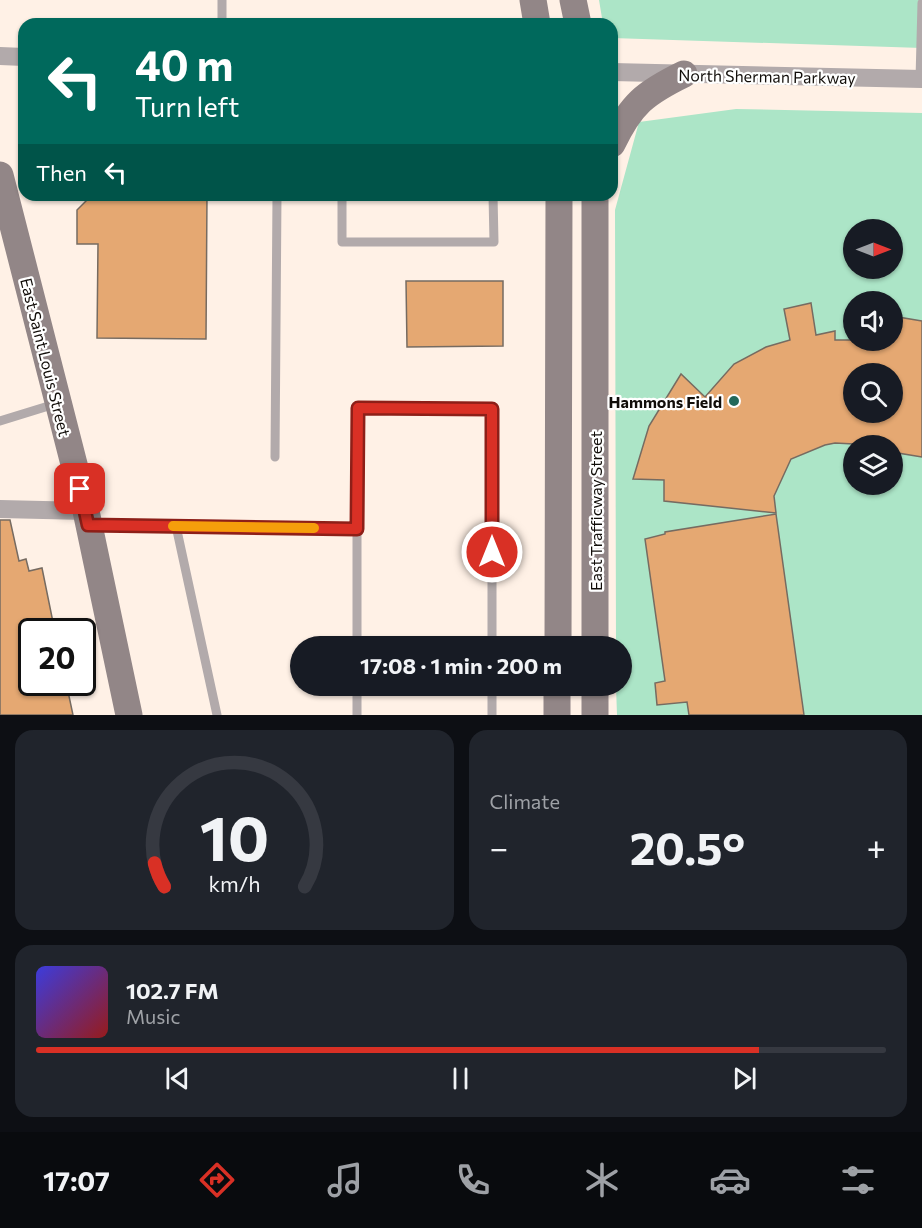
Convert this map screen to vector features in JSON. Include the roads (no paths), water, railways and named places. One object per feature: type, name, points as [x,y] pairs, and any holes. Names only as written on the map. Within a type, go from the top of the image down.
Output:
[{"type":"main road","points":[[533,0],[536,18]]},
{"type":"main road","points":[[573,0],[577,18]]},
{"type":"main road","points":[[618,130],[624,117],[650,91],[684,74]]},
{"type":"main road","name":"East Saint Louis Street","points":[[0,175],[87,518],[129,715]]},
{"type":"main road","points":[[558,636],[559,201]]},
{"type":"main road","name":"East Trafficway Street","points":[[595,636],[597,203]]},
{"type":"main road","points":[[557,715],[558,696]]},
{"type":"main road","points":[[595,696],[595,715]]},
{"type":"street","points":[[0,56],[18,57]]},
{"type":"street","name":"North Sherman Parkway","points":[[618,72],[921,80]]},
{"type":"street","points":[[0,509],[87,518]]},
{"type":"lane","points":[[222,0],[222,18]]},
{"type":"lane","points":[[921,80],[922,3]]},
{"type":"lane","points":[[274,457],[277,201]]},
{"type":"lane","points":[[342,201],[342,242],[494,242],[493,201]]},
{"type":"lane","points":[[0,421],[58,403]]},
{"type":"lane","points":[[357,636],[358,408],[492,409],[492,636]]},
{"type":"lane","points":[[87,518],[176,526],[357,529]]},
{"type":"lane","points":[[176,526],[217,715]]},
{"type":"lane","points":[[357,696],[357,715]]},
{"type":"lane","points":[[492,696],[492,715]]},
{"type":"place","name":"Hammons Field","points":[[734,401]]}]
